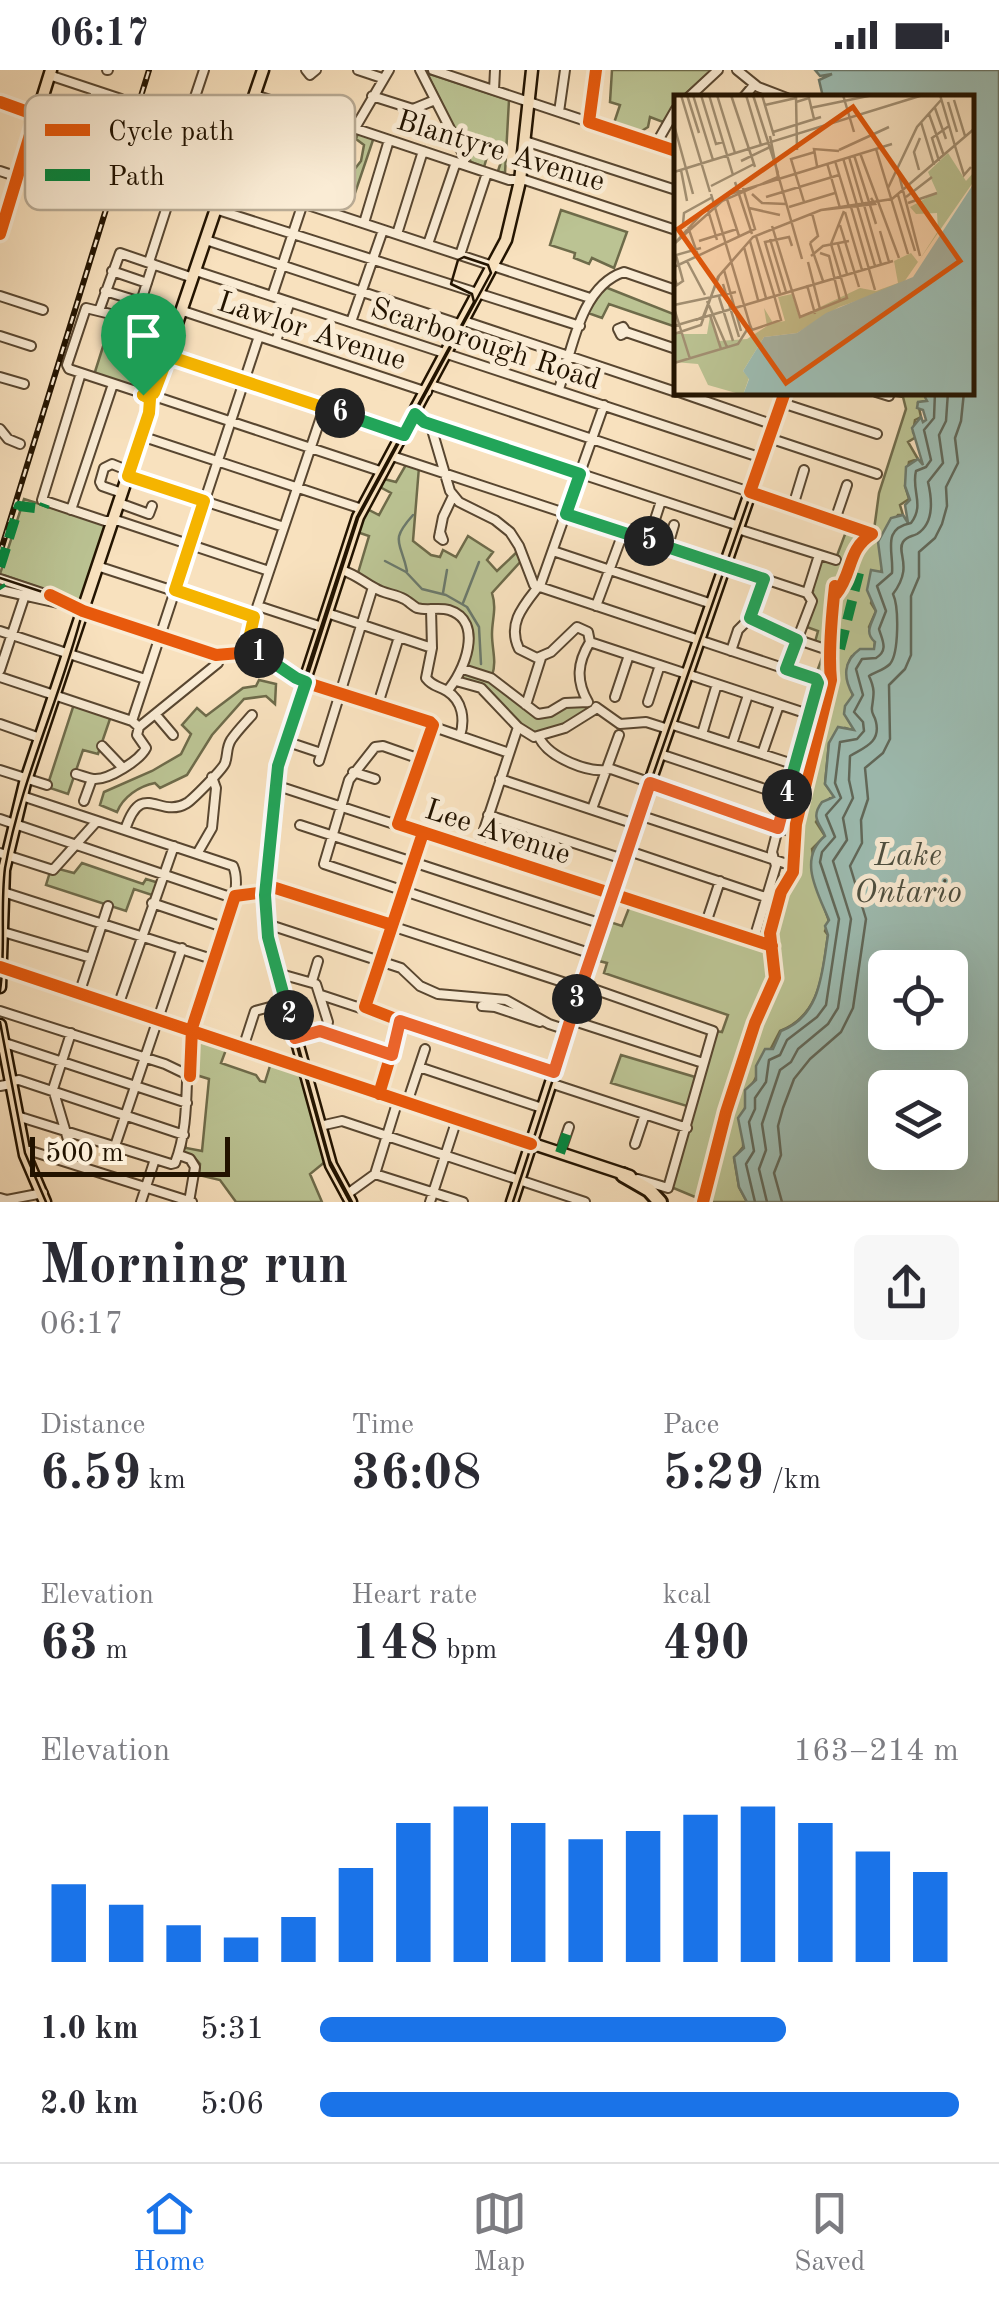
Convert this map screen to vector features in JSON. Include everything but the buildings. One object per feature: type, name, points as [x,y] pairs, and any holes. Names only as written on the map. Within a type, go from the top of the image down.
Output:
[{"type":"highway","points":[[622,1175],[664,1197]]},
{"type":"main road","points":[[255,95],[263,70]]},
{"type":"main road","points":[[348,1198],[334,1174],[266,924],[275,784],[285,742],[362,509],[464,323],[509,227],[520,181],[532,70]]},
{"type":"main road","points":[[0,102],[25,110]]},
{"type":"main road","points":[[0,234],[25,152]]},
{"type":"main road","points":[[0,986],[4,854],[112,522],[124,500],[151,399],[216,210]]},
{"type":"main road","points":[[512,1202],[625,855],[783,398]]},
{"type":"main road","points":[[1,968],[622,1175]]},
{"type":"main road","points":[[0,1025],[7,1084],[24,1151],[44,1197]]},
{"type":"street","points":[[196,95],[204,70]]},
{"type":"street","points":[[296,70],[309,71]]},
{"type":"street","points":[[358,70],[382,78]]},
{"type":"street","points":[[356,128],[388,70]]},
{"type":"street","points":[[421,70],[465,158],[428,244]]},
{"type":"street","points":[[433,70],[674,150]]},
{"type":"street","points":[[494,90],[495,70]]},
{"type":"street","points":[[558,112],[564,70]]},
{"type":"street","points":[[589,122],[596,70]]},
{"type":"street","points":[[691,95],[718,70]]},
{"type":"street","points":[[736,70],[754,84],[780,95]]},
{"type":"street","points":[[50,73],[112,95]]},
{"type":"street","points":[[745,95],[754,84]]},
{"type":"street","points":[[94,95],[96,90]]},
{"type":"street","points":[[372,96],[413,108],[435,100]]},
{"type":"street","points":[[656,144],[674,112]]},
{"type":"street","name":"Blantyre Avenue","points":[[356,128],[674,229]]},
{"type":"street","points":[[364,223],[389,140]]},
{"type":"street","points":[[525,141],[674,189]]},
{"type":"street","points":[[396,234],[423,151]]},
{"type":"street","points":[[0,171],[18,177]]},
{"type":"street","points":[[460,255],[488,172]]},
{"type":"street","points":[[167,210],[135,320],[86,308],[67,367],[151,399],[231,421],[382,472]]},
{"type":"street","points":[[219,210],[580,326]]},
{"type":"street","points":[[272,296],[302,210]]},
{"type":"street","points":[[325,210],[590,298]]},
{"type":"street","points":[[351,322],[383,230]]},
{"type":"street","points":[[206,240],[674,391]]},
{"type":"street","points":[[99,311],[120,253],[151,263]]},
{"type":"street","name":"Scarborough Road","points":[[151,263],[272,296],[762,458]]},
{"type":"street","points":[[112,271],[147,283]]},
{"type":"street","points":[[560,390],[590,298],[622,272],[674,289]]},
{"type":"street","points":[[106,291],[140,302]]},
{"type":"street","points":[[0,296],[43,310]]},
{"type":"street","points":[[276,342],[290,302]]},
{"type":"street","name":"Lawlor Avenue","points":[[182,311],[866,531]]},
{"type":"street","points":[[626,332],[674,348]]},
{"type":"street","points":[[0,336],[31,346]]},
{"type":"street","points":[[76,774],[92,779],[108,776],[145,753],[146,746],[137,735],[135,724],[146,679],[259,336]]},
{"type":"street","points":[[168,356],[404,435]]},
{"type":"street","points":[[81,373],[42,500],[269,571]]},
{"type":"street","points":[[0,376],[24,384]]},
{"type":"street","points":[[71,510],[113,384]]},
{"type":"street","points":[[687,395],[774,425]]},
{"type":"street","points":[[783,398],[876,434]]},
{"type":"street","points":[[540,658],[524,654],[516,644],[514,632],[524,603],[539,587],[604,405]]},
{"type":"street","points":[[246,652],[254,617],[324,408]]},
{"type":"street","points":[[415,414],[430,423],[836,560]]},
{"type":"street","points":[[430,423],[446,486],[453,496],[510,532],[531,581],[539,587],[816,679],[772,852],[775,860],[768,898],[488,815]]},
{"type":"street","points":[[0,429],[8,439],[20,444]]},
{"type":"street","points":[[141,436],[362,509]]},
{"type":"street","points":[[769,438],[877,474]]},
{"type":"street","points":[[392,456],[807,592]]},
{"type":"street","points":[[152,506],[149,514],[102,486],[104,468],[112,464],[128,474],[284,527]]},
{"type":"street","points":[[793,506],[804,470]]},
{"type":"street","points":[[835,520],[847,485]]},
{"type":"street","points":[[440,532],[453,496]]},
{"type":"street","points":[[648,541],[661,500]]},
{"type":"street","points":[[669,542],[674,525]]},
{"type":"street","points":[[596,606],[623,533]]},
{"type":"street","points":[[553,551],[712,604]]},
{"type":"street","points":[[786,669],[812,602],[807,592],[819,555]]},
{"type":"street","points":[[98,566],[254,617]]},
{"type":"street","points":[[340,570],[416,607],[450,610],[465,625],[468,648],[463,670],[447,691]]},
{"type":"street","points":[[731,651],[738,630],[750,618],[764,579]]},
{"type":"street","points":[[1,586],[83,609]]},
{"type":"street","points":[[1,586],[45,594],[220,655],[246,652],[268,656],[296,678],[378,704],[508,754]]},
{"type":"street","points":[[285,742],[320,757],[372,587]]},
{"type":"street","points":[[45,594],[67,605]]},
{"type":"street","points":[[0,670],[25,595]]},
{"type":"street","points":[[258,606],[322,627]]},
{"type":"street","points":[[431,609],[432,648],[426,678],[447,691],[462,712],[460,736]]},
{"type":"street","points":[[327,613],[432,648]]},
{"type":"street","points":[[750,618],[828,650]]},
{"type":"street","points":[[526,705],[540,658],[576,628],[586,630],[590,642],[579,674],[588,702]]},
{"type":"street","points":[[0,631],[146,679]]},
{"type":"street","points":[[378,704],[399,637]]},
{"type":"street","points":[[590,642],[808,714]]},
{"type":"street","points":[[0,678],[135,724],[156,715],[218,662],[220,655]]},
{"type":"street","points":[[615,697],[629,655]]},
{"type":"street","points":[[648,702],[660,666]]},
{"type":"street","points":[[463,670],[491,678],[541,714],[565,703],[588,702],[622,724],[646,722],[702,734],[808,770]]},
{"type":"street","points":[[456,681],[481,688],[530,736],[573,725],[597,708]]},
{"type":"street","points":[[702,734],[717,684]]},
{"type":"street","points":[[732,744],[748,694]]},
{"type":"street","points":[[762,754],[779,705]]},
{"type":"street","points":[[156,715],[172,734]]},
{"type":"street","points":[[124,830],[131,812],[140,804],[185,804],[224,766],[230,742],[252,716]]},
{"type":"street","points":[[0,724],[40,738]]},
{"type":"street","points":[[398,824],[434,725]]},
{"type":"street","points":[[477,851],[518,727]]},
{"type":"street","points":[[592,810],[619,735]]},
{"type":"street","points":[[538,737],[552,754],[795,833]]},
{"type":"street","points":[[420,759],[379,745],[353,772],[324,864],[592,954]]},
{"type":"street","points":[[102,746],[122,767]]},
{"type":"street","points":[[660,754],[801,801]]},
{"type":"street","points":[[0,770],[47,786]]},
{"type":"street","points":[[353,772],[375,780]]},
{"type":"street","points":[[197,854],[212,828],[216,788],[212,778]]},
{"type":"street","points":[[84,801],[92,779]]},
{"type":"street","points":[[500,779],[592,810],[790,865]]},
{"type":"street","name":"Lee Avenue","points":[[275,784],[753,940],[768,898]]},
{"type":"street","points":[[18,1116],[173,1164],[184,1135],[192,1032],[235,896],[235,868],[22,796]]},
{"type":"street","points":[[0,819],[235,896],[266,888],[392,924],[713,1030],[664,1197]]},
{"type":"street","points":[[4,854],[54,870],[97,822]]},
{"type":"street","points":[[300,825],[602,924]]},
{"type":"street","points":[[365,1007],[423,833]]},
{"type":"street","points":[[118,1006],[174,846]]},
{"type":"street","points":[[727,858],[731,846]]},
{"type":"street","points":[[705,926],[720,881]]},
{"type":"street","points":[[2,888],[215,960]]},
{"type":"street","points":[[152,903],[226,928]]},
{"type":"street","points":[[79,994],[108,906]]},
{"type":"street","points":[[266,924],[407,971],[418,985],[431,992],[457,998],[506,1000],[549,1024]]},
{"type":"street","points":[[3,932],[91,958]]},
{"type":"street","points":[[115,1146],[182,948]]},
{"type":"street","points":[[312,980],[318,961]]},
{"type":"street","points":[[277,973],[312,980],[321,995],[328,1022],[325,1032]]},
{"type":"street","points":[[321,995],[365,1007],[686,1128]]},
{"type":"street","points":[[244,1048],[255,1012],[285,1002]]},
{"type":"street","points":[[482,1006],[549,1024],[569,1025],[703,1063]]},
{"type":"street","points":[[0,1011],[190,1076]]},
{"type":"street","points":[[379,1094],[400,1021]]},
{"type":"street","points":[[296,1041],[325,1032],[392,1055]]},
{"type":"street","points":[[69,1163],[71,1156],[54,1092],[71,1034]]},
{"type":"street","points":[[3,1048],[8,1044],[187,1102]]},
{"type":"street","points":[[348,1198],[375,1174],[387,1136],[425,1050]]},
{"type":"street","points":[[419,1067],[542,1108]]},
{"type":"street","points":[[7,1084],[54,1092],[184,1135]]},
{"type":"street","points":[[635,1144],[645,1114]]},
{"type":"street","points":[[432,1197],[457,1120]]},
{"type":"street","points":[[320,1126],[342,1122],[585,1202]]},
{"type":"street","points":[[560,1153],[569,1128]]},
{"type":"street","points":[[24,1151],[190,1202],[196,1167],[178,1154]]},
{"type":"street","points":[[141,1202],[155,1160]]},
{"type":"street","points":[[375,1174],[432,1197],[463,1202]]},
{"type":"street","points":[[0,1198],[44,1197]]},
{"type":"green space","points":[[612,70],[712,70],[684,95],[674,95],[674,107],[663,122],[650,117],[648,127],[637,134],[613,126],[620,105],[610,102]]},
{"type":"green space","points":[[427,73],[509,100],[505,173],[498,171],[501,162],[487,157],[484,167],[471,162]]},
{"type":"green space","points":[[358,133],[373,140],[355,193],[355,169],[364,145],[356,139]]},
{"type":"green space","points":[[561,210],[627,232],[614,268],[592,258],[589,264],[574,258],[575,253],[550,245]]},
{"type":"green space","points":[[605,287],[674,314],[674,326],[609,304],[602,318],[588,313],[593,299]]},
{"type":"green space","points":[[112,318],[131,324],[138,322],[137,327],[148,331],[135,372],[140,375],[136,387],[94,375]]},
{"type":"green space","points":[[892,395],[924,395],[927,400],[918,403],[921,417],[915,420],[916,437],[908,442],[918,459],[909,462],[905,486],[909,499],[900,505],[903,515],[898,515],[879,543],[883,566],[871,603],[876,611],[869,627],[874,650],[852,656],[847,667],[854,700],[854,731],[845,728],[829,743],[825,784],[835,797],[830,798],[816,822],[825,836],[812,849],[819,893],[829,921],[821,978],[812,1004],[794,1024],[780,1031],[751,1087],[745,1108],[743,1147],[734,1158],[739,1187],[747,1202],[707,1202],[671,1187],[716,1031],[722,1032],[728,1015],[604,973],[607,963],[595,960],[607,921],[622,926],[631,903],[754,945],[758,941],[777,875],[787,878],[790,870],[786,868],[795,836],[782,824],[820,683],[815,677],[826,647],[815,642],[818,631],[804,626],[813,591],[810,590],[822,557],[835,561],[847,529],[865,535],[868,529],[874,530],[879,493],[906,409],[903,397]]},
{"type":"green space","points":[[407,463],[419,467],[413,541],[431,555],[440,557],[443,550],[456,557],[468,536],[493,552],[487,560],[497,571],[518,551],[522,560],[492,593],[492,676],[466,666],[470,639],[458,612],[419,606],[375,586],[358,573],[369,536],[357,532],[367,509],[379,515],[391,493],[380,487],[384,479],[396,482]]},
{"type":"green space","points":[[24,499],[106,525],[81,602],[0,574]]},
{"type":"green space","points":[[464,673],[488,679],[533,713],[586,704],[590,712],[539,735],[526,731],[487,691],[460,679]]},
{"type":"green space","points":[[259,680],[276,684],[275,704],[266,696],[244,699],[212,735],[187,775],[160,788],[155,783],[138,790],[127,797],[117,812],[100,805],[104,792],[181,754],[191,734],[182,725],[197,708],[206,716],[243,688],[256,686]]},
{"type":"green space","points":[[74,704],[111,716],[98,754],[83,750],[68,794],[47,787]]},
{"type":"green space","points":[[82,863],[143,884],[146,879],[159,883],[152,895],[134,889],[126,911],[46,885],[50,872],[59,869],[74,873]]},
{"type":"green space","points":[[198,1037],[227,1047],[221,1063],[256,1075],[260,1081],[265,1082],[270,1066],[276,1063],[300,1071],[326,1161],[310,1174],[322,1202],[236,1202],[220,1180],[199,1175],[200,1164],[182,1152],[185,1144],[186,1148],[202,1151],[209,1079],[193,1074]]},
{"type":"green space","points":[[621,1055],[695,1077],[690,1107],[611,1083]]},
{"type":"water","name":"Lake Ontario","points":[[815,70],[999,70],[999,1202],[747,1202],[739,1187],[734,1157],[744,1148],[738,1118],[745,1108],[745,1090],[756,1080],[756,1066],[765,1049],[773,1049],[781,1031],[804,1015],[821,978],[828,935],[825,926],[829,920],[812,876],[812,855],[825,836],[817,812],[822,802],[834,797],[825,784],[829,743],[838,727],[854,730],[844,714],[853,695],[846,676],[848,664],[860,649],[874,649],[869,631],[876,611],[867,590],[871,570],[882,572],[878,542],[891,518],[903,515],[908,523],[906,467],[918,459],[923,465],[912,428],[921,417],[923,422],[926,420],[923,410],[917,408],[918,402],[927,401],[924,395],[974,395],[974,95],[823,95],[819,80],[832,74],[820,76]]},
{"type":"waterway","points":[[407,571],[399,537],[413,515]]},
{"type":"waterway","points":[[385,561],[406,572],[422,589],[446,595],[467,607],[479,627],[481,664]]},
{"type":"waterway","points":[[463,603],[479,562]]},
{"type":"waterway","points":[[443,593],[447,570]]},
{"type":"tram line","points":[[350,1202],[330,1165],[266,934],[265,868],[270,816],[277,768],[281,750],[357,517],[474,302],[472,294],[451,284],[458,260],[464,257],[488,265],[491,273],[358,518],[277,771],[266,895],[268,936],[330,1161],[352,1202]]},
{"type":"tram line","points":[[513,1202],[635,827],[785,395]]},
{"type":"tram line","points":[[0,578],[79,604],[83,610],[12,835],[5,868],[0,991]]},
{"type":"tram line","points":[[0,1022],[25,1153],[46,1202]]},
{"type":"railway","points":[[141,95],[149,70]]},
{"type":"railway","points":[[0,553],[106,210]]},
{"type":"marked path","points":[[0,567],[19,506],[43,509],[45,504]]},
{"type":"marked path","points":[[840,649],[859,573]]},
{"type":"marked path","points":[[560,1153],[569,1127]]},
{"type":"cycle path","points":[[596,70],[589,122],[674,150]]},
{"type":"cycle path","points":[[0,102],[25,111]]},
{"type":"cycle path","points":[[0,234],[25,151]]},
{"type":"cycle path","points":[[784,395],[750,492],[872,534],[858,547],[836,594]]},
{"type":"cycle path","points":[[703,1202],[726,1112],[755,1023],[775,978],[770,933],[781,892],[793,872],[796,824],[831,680],[835,586]]},
{"type":"cycle path","points":[[50,595],[83,611],[216,655],[264,655],[301,681],[430,722],[433,725],[398,824],[772,946]]},
{"type":"cycle path","points":[[379,1094],[401,1021],[365,1007],[423,833]]},
{"type":"cycle path","points":[[266,885],[392,925]]},
{"type":"cycle path","points":[[190,1076],[192,1028],[235,896],[265,892]]},
{"type":"cycle path","points":[[0,967],[531,1144]]},
{"type":"route","points":[[168,356],[404,435],[415,414],[424,422],[580,474],[566,514],[764,579],[750,618],[797,640],[786,669],[818,683],[778,828],[650,783],[554,1072],[400,1021],[392,1055],[320,1031],[295,1038],[268,937],[265,902],[278,766],[306,682],[268,656],[246,652],[254,617],[175,590],[204,501],[128,476],[149,413],[150,399],[143,395],[154,393],[168,356]]}]
